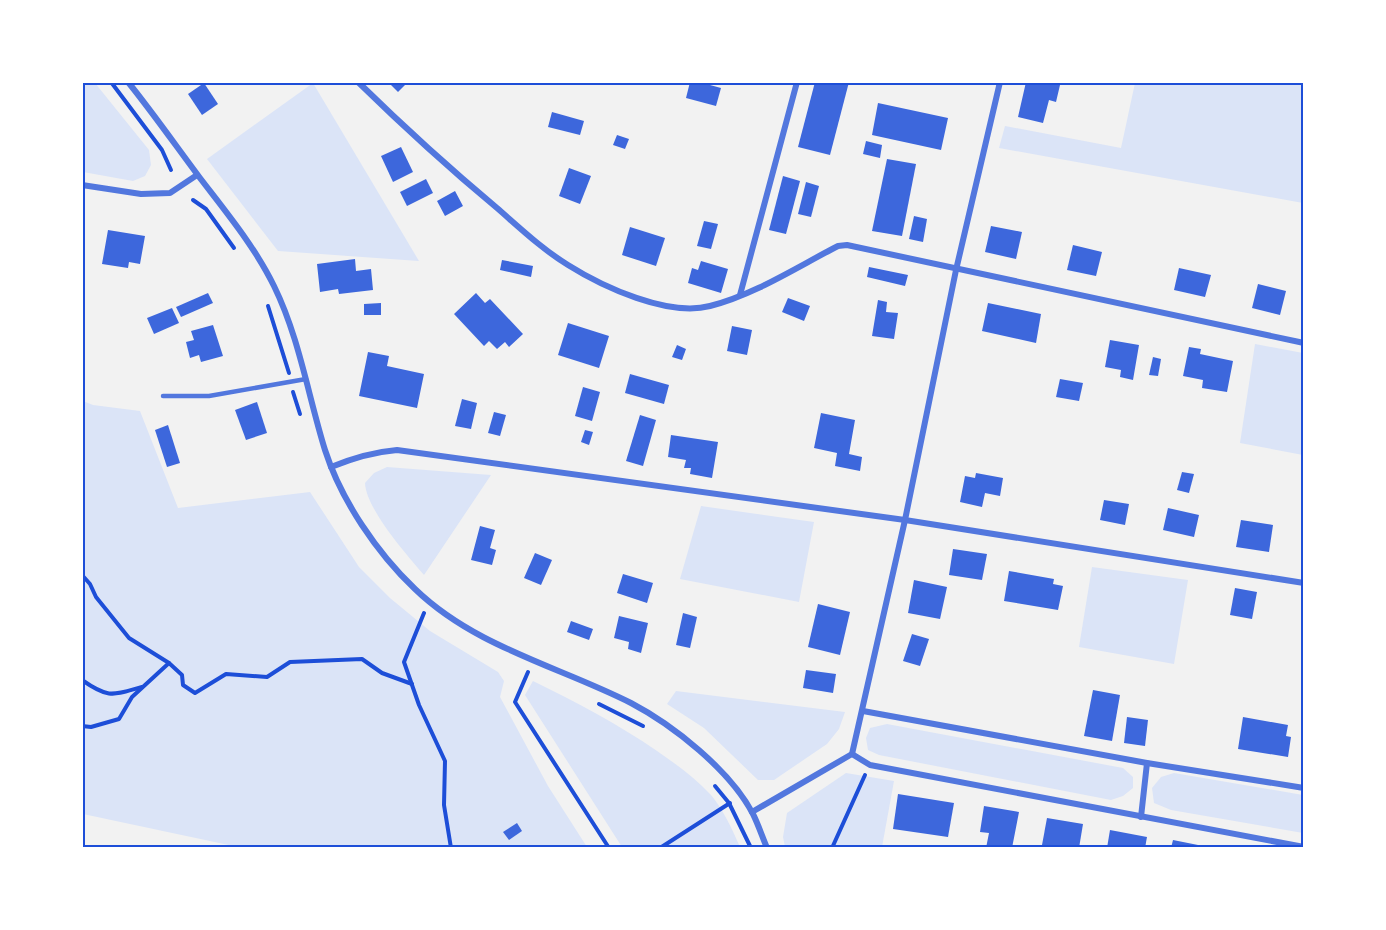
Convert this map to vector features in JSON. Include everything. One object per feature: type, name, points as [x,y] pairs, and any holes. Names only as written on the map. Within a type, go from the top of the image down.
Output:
[{"type":"street","points":[[358,82],[435,156],[534,240],[576,270],[600,283],[663,305],[685,308],[708,307],[740,295],[838,246],[847,245],[1304,343]]},
{"type":"street","points":[[740,295],[797,82]]},
{"type":"street","points":[[752,813],[852,754],[905,520],[956,270],[1000,82]]},
{"type":"street","points":[[130,83],[264,266],[286,316],[332,467],[359,520],[380,549],[414,589],[446,615],[483,638],[630,703],[680,733],[705,756],[741,796],[752,813],[766,848]]},
{"type":"street","points":[[82,185],[141,194],[170,193],[197,175]]},
{"type":"street","points":[[332,467],[351,458],[397,450],[905,520],[1304,583]]},
{"type":"street","points":[[863,711],[1147,764],[1304,788]]},
{"type":"street","points":[[852,754],[870,765],[1304,847]]},
{"type":"street","points":[[1141,817],[1147,764]]},
{"type":"lane","points":[[163,396],[209,396],[306,380]]},
{"type":"path","points":[[111,82],[162,150],[171,170]]},
{"type":"path","points":[[193,200],[206,209],[236,250]]},
{"type":"path","points":[[264,298],[304,424]]},
{"type":"path","points":[[82,575],[90,584],[96,597],[129,638],[169,663],[182,675],[183,685],[195,693],[226,674],[267,677],[290,662],[362,659],[382,673],[412,684]]},
{"type":"path","points":[[432,619],[424,613],[405,663],[445,761],[444,805],[451,848]]},
{"type":"path","points":[[82,726],[91,727],[119,719],[132,697],[169,663]]},
{"type":"path","points":[[518,668],[536,676]]},
{"type":"path","points":[[528,672],[515,702],[609,848]]},
{"type":"path","points":[[82,680],[95,689],[113,695],[143,687]]},
{"type":"path","points":[[593,701],[647,729]]},
{"type":"path","points":[[832,848],[870,765]]},
{"type":"path","points":[[712,782],[729,803],[751,848]]},
{"type":"path","points":[[660,848],[741,796]]},
{"type":"shaded area","points":[[82,83],[95,83],[149,150],[151,165],[145,176],[133,181],[83,172]]},
{"type":"shaded area","points":[[313,83],[419,261],[278,251],[207,159]]},
{"type":"shaded area","points":[[1135,83],[1303,83],[1303,203],[999,148],[1005,126],[1121,148]]},
{"type":"shaded area","points":[[1255,344],[1303,353],[1303,455],[1240,443]]},
{"type":"shaded area","points":[[83,401],[93,405],[140,411],[178,508],[310,492],[359,567],[390,598],[430,631],[498,672],[504,681],[500,697],[548,786],[587,847],[238,847],[83,814]]},
{"type":"shaded area","points":[[387,467],[491,475],[424,575],[388,531],[367,494],[365,483],[374,473]]},
{"type":"shaded area","points":[[701,506],[814,522],[799,602],[680,579]]},
{"type":"shaded area","points":[[1092,567],[1188,580],[1174,664],[1079,647]]},
{"type":"shaded area","points":[[533,681],[612,723],[685,772],[716,801],[740,847],[622,847],[525,695]]},
{"type":"shaded area","points":[[676,691],[845,712],[839,729],[827,744],[774,780],[758,780],[704,728],[667,704]]},
{"type":"shaded area","points":[[887,724],[1123,768],[1133,777],[1133,788],[1123,796],[1111,800],[879,755],[868,750],[866,738],[870,728]]},
{"type":"shaded area","points":[[846,773],[894,781],[882,847],[785,847],[783,837],[787,813]]},
{"type":"shaded area","points":[[1174,773],[1303,795],[1303,833],[1171,810],[1154,803],[1152,788],[1161,777]]},
{"type":"building","points":[[388,82],[408,82],[398,92]]},
{"type":"building","points":[[690,82],[721,88],[716,106],[686,98]]},
{"type":"building","points":[[815,82],[849,82],[830,155],[798,147]]},
{"type":"building","points":[[1026,82],[1048,82],[1060,85],[1056,102],[1049,100],[1043,123],[1018,117]]},
{"type":"building","points":[[204,83],[218,104],[202,115],[188,94]]},
{"type":"building","points":[[878,103],[948,118],[941,150],[872,135]]},
{"type":"building","points":[[552,112],[584,121],[580,135],[548,127]]},
{"type":"building","points":[[617,135],[629,139],[625,149],[613,145]]},
{"type":"building","points":[[866,141],[882,145],[880,158],[863,154]]},
{"type":"building","points":[[401,147],[413,172],[393,182],[381,156]]},
{"type":"building","points":[[887,159],[916,164],[902,236],[872,231]]},
{"type":"building","points":[[569,168],[591,176],[580,204],[559,196]]},
{"type":"building","points":[[783,176],[800,181],[786,234],[769,230]]},
{"type":"building","points":[[426,179],[433,193],[407,206],[400,192]]},
{"type":"building","points":[[806,182],[819,186],[811,217],[798,214]]},
{"type":"building","points":[[455,191],[463,206],[445,216],[437,201]]},
{"type":"building","points":[[914,216],[927,219],[923,242],[909,239]]},
{"type":"building","points":[[704,221],[718,224],[711,249],[697,246]]},
{"type":"building","points":[[991,226],[1022,232],[1016,259],[985,252]]},
{"type":"building","points":[[630,227],[665,238],[656,266],[622,255]]},
{"type":"building","points":[[108,230],[145,236],[140,264],[129,262],[128,268],[102,264]]},
{"type":"building","points":[[1073,245],[1102,252],[1096,276],[1067,270]]},
{"type":"building","points":[[355,259],[356,271],[371,269],[373,290],[339,294],[338,289],[320,292],[317,264]]},
{"type":"building","points":[[502,260],[533,266],[531,277],[500,270]]},
{"type":"building","points":[[701,261],[728,269],[721,293],[688,283],[692,268],[698,270]]},
{"type":"building","points":[[869,267],[908,275],[905,286],[867,277]]},
{"type":"building","points":[[1179,268],[1211,275],[1205,297],[1174,290]]},
{"type":"building","points":[[1258,284],[1286,291],[1280,315],[1252,308]]},
{"type":"building","points":[[208,293],[213,303],[181,317],[176,307]]},
{"type":"building","points":[[476,293],[485,303],[490,299],[523,334],[509,347],[505,342],[497,349],[489,341],[484,346],[454,314]]},
{"type":"building","points":[[788,298],[810,306],[804,321],[782,312]]},
{"type":"building","points":[[878,300],[887,302],[886,312],[898,313],[894,339],[872,336]]},
{"type":"building","points":[[381,303],[381,315],[364,315],[364,304]]},
{"type":"building","points":[[988,303],[1041,314],[1036,343],[982,331]]},
{"type":"building","points":[[172,308],[179,323],[154,334],[147,318]]},
{"type":"building","points":[[568,323],[609,336],[599,368],[558,355]]},
{"type":"building","points":[[213,325],[223,356],[201,362],[199,355],[190,358],[186,342],[194,340],[191,331]]},
{"type":"building","points":[[732,326],[752,330],[747,355],[727,351]]},
{"type":"building","points":[[1110,340],[1139,345],[1133,380],[1120,377],[1121,370],[1105,367]]},
{"type":"building","points":[[677,345],[686,349],[682,360],[672,357]]},
{"type":"building","points":[[1189,347],[1201,349],[1200,354],[1233,361],[1227,392],[1202,388],[1203,380],[1183,376]]},
{"type":"building","points":[[368,352],[389,356],[387,366],[424,374],[417,408],[359,396]]},
{"type":"building","points":[[1153,357],[1161,359],[1158,376],[1149,375]]},
{"type":"building","points":[[630,374],[669,385],[664,404],[625,393]]},
{"type":"building","points":[[1060,379],[1083,383],[1079,401],[1056,397]]},
{"type":"building","points":[[583,387],[600,392],[592,421],[575,416]]},
{"type":"building","points":[[462,399],[477,403],[471,429],[455,426]]},
{"type":"building","points":[[257,402],[267,433],[246,440],[235,410]]},
{"type":"building","points":[[494,412],[506,415],[500,436],[488,433]]},
{"type":"building","points":[[821,413],[855,420],[849,454],[862,457],[860,471],[835,466],[837,453],[814,448]]},
{"type":"building","points":[[640,415],[656,420],[643,466],[626,461]]},
{"type":"building","points":[[168,425],[180,463],[167,467],[155,430]]},
{"type":"building","points":[[585,430],[593,432],[589,445],[581,442]]},
{"type":"building","points":[[671,435],[718,442],[712,478],[690,474],[691,468],[684,468],[686,460],[668,457]]},
{"type":"building","points":[[1182,472],[1194,474],[1189,493],[1177,490]]},
{"type":"building","points":[[976,473],[1003,478],[1000,496],[985,493],[982,507],[960,502],[965,476],[975,478]]},
{"type":"building","points":[[1104,500],[1129,504],[1125,525],[1100,520]]},
{"type":"building","points":[[1168,508],[1199,515],[1194,537],[1163,530]]},
{"type":"building","points":[[1241,520],[1273,525],[1269,552],[1236,547]]},
{"type":"building","points":[[480,526],[495,530],[490,548],[496,550],[492,565],[471,560]]},
{"type":"building","points":[[953,549],[987,554],[982,580],[949,575]]},
{"type":"building","points":[[535,553],[552,560],[541,585],[524,578]]},
{"type":"building","points":[[1009,571],[1054,579],[1053,584],[1063,586],[1058,610],[1004,601]]},
{"type":"building","points":[[623,574],[653,583],[647,603],[617,593]]},
{"type":"building","points":[[914,580],[947,587],[940,619],[908,613]]},
{"type":"building","points":[[1235,588],[1257,592],[1252,619],[1230,615]]},
{"type":"building","points":[[818,604],[850,612],[840,655],[808,647]]},
{"type":"building","points":[[683,613],[697,617],[690,648],[676,645]]},
{"type":"building","points":[[619,616],[648,623],[641,653],[628,649],[629,642],[614,638]]},
{"type":"building","points":[[571,621],[593,629],[589,640],[567,632]]},
{"type":"building","points":[[912,634],[929,639],[920,666],[903,661]]},
{"type":"building","points":[[806,670],[836,674],[833,693],[803,688]]},
{"type":"building","points":[[1093,690],[1120,695],[1112,741],[1084,736]]},
{"type":"building","points":[[1127,717],[1148,720],[1145,746],[1124,743]]},
{"type":"building","points":[[1243,717],[1288,725],[1286,736],[1291,737],[1288,757],[1238,749]]},
{"type":"building","points":[[898,794],[954,803],[948,837],[893,829]]},
{"type":"building","points":[[984,806],[1019,812],[1012,848],[986,848],[989,833],[980,832]]},
{"type":"building","points":[[1047,818],[1083,824],[1079,848],[1054,848],[1042,845]]},
{"type":"building","points":[[517,823],[522,831],[509,840],[503,832]]},
{"type":"building","points":[[1110,830],[1147,837],[1145,848],[1107,848]]},
{"type":"building","points":[[1173,840],[1203,846],[1203,848],[1171,848]]}]
